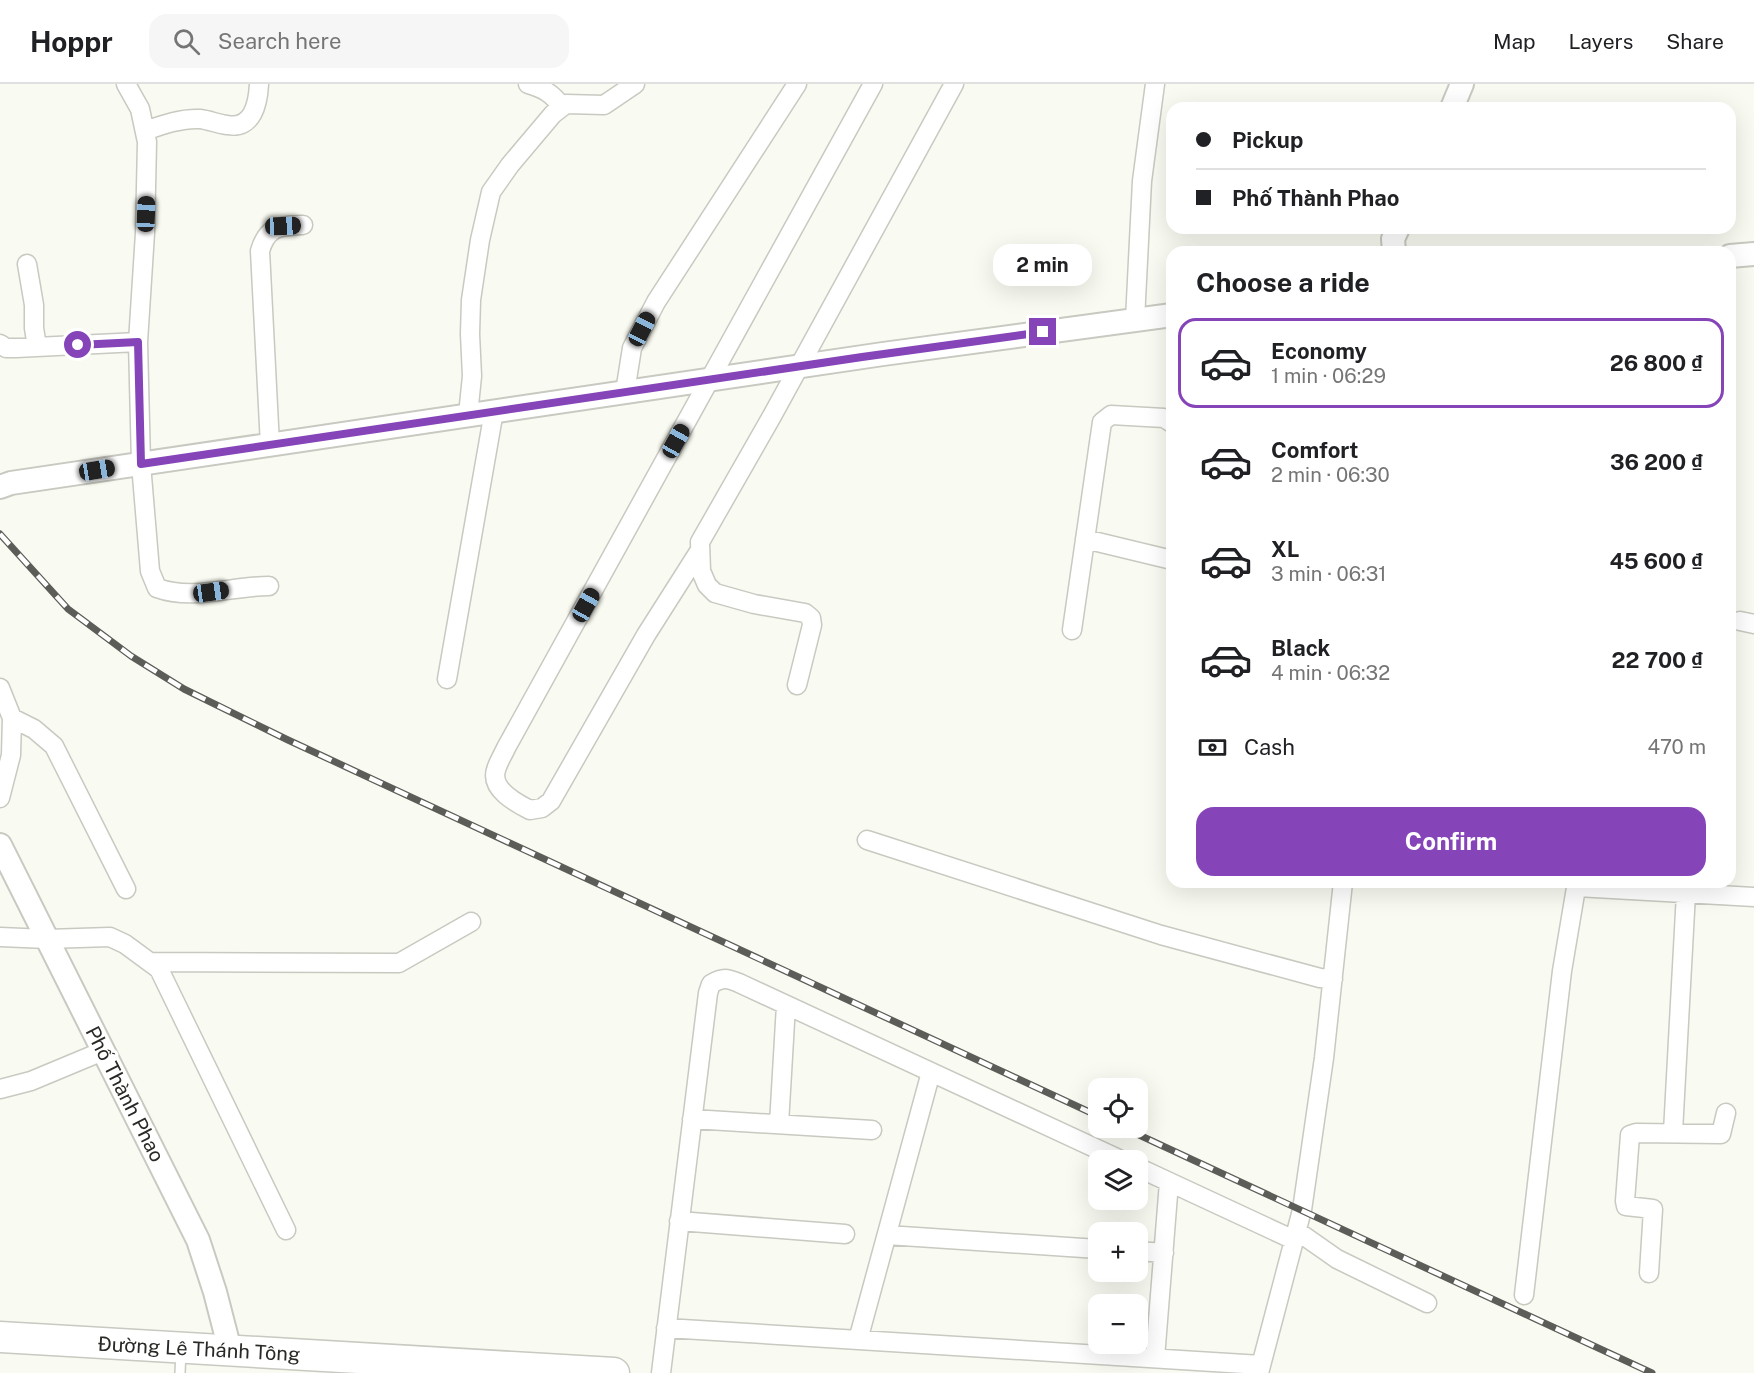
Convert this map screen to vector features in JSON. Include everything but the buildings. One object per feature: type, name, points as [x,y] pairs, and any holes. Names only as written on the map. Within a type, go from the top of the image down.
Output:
[{"type":"highway","name":"Đường Lê Thánh Tông","points":[[0,1337],[181,1360],[230,1350],[359,1362],[614,1373]]},
{"type":"street","points":[[126,84],[140,109],[147,142],[147,188],[138,342],[141,464],[150,571],[157,588],[170,593],[269,586]]},
{"type":"street","points":[[145,131],[171,122],[199,119],[230,126],[246,122],[255,111],[259,84]]},
{"type":"street","points":[[528,84],[547,90],[554,95],[562,107]]},
{"type":"street","points":[[468,415],[472,376],[471,300],[480,240],[491,192],[552,114],[566,104],[604,105],[636,84]]},
{"type":"street","points":[[625,392],[632,348],[656,302],[797,84]]},
{"type":"street","points":[[700,550],[646,635],[550,801],[542,808],[530,810],[505,794],[495,781],[495,771],[503,755],[716,379],[873,84]]},
{"type":"street","points":[[797,685],[812,625],[811,618],[805,613],[754,604],[715,593],[707,585],[701,571],[700,542],[954,84]]},
{"type":"street","points":[[1135,320],[1142,181],[1155,84]]},
{"type":"street","points":[[1454,102],[1462,84]]},
{"type":"street","points":[[270,445],[260,250],[272,230],[283,226],[303,225]]},
{"type":"street","points":[[1736,256],[1754,254]]},
{"type":"street","points":[[27,264],[34,305],[37,346]]},
{"type":"street","points":[[0,487],[11,483],[494,411],[1166,316]]},
{"type":"street","points":[[0,344],[6,348],[138,342]]},
{"type":"street","points":[[447,679],[494,411]]},
{"type":"street","points":[[1072,630],[1102,422],[1111,415],[1166,419]]},
{"type":"street","points":[[1085,539],[1166,559]]},
{"type":"street","points":[[0,688],[12,718],[11,755],[0,798]]},
{"type":"street","points":[[12,718],[34,729],[54,746],[126,889]]},
{"type":"street","points":[[867,840],[1161,935],[1320,978],[1333,979]]},
{"type":"street","name":"Phố Thành Phao","points":[[0,845],[198,1240],[230,1350]]},
{"type":"street","points":[[666,1328],[1155,1358],[1260,1369],[1302,1210],[1324,1058],[1342,888]]},
{"type":"street","points":[[1524,1295],[1562,971],[1576,888]]},
{"type":"street","points":[[1625,888],[1754,897]]},
{"type":"street","points":[[1673,1132],[1686,893]]},
{"type":"street","points":[[150,962],[399,963],[471,922]]},
{"type":"street","points":[[0,937],[47,939],[110,937],[159,969],[286,1230]]},
{"type":"street","points":[[661,1373],[708,993],[711,984],[727,978],[1100,1150]]},
{"type":"street","points":[[779,1124],[786,1005]]},
{"type":"street","points":[[0,1089],[31,1081],[104,1051]]},
{"type":"street","points":[[858,1340],[931,1072]]},
{"type":"street","points":[[1649,1273],[1653,1209],[1626,1206],[1625,1201],[1630,1135],[1636,1132],[1721,1134],[1726,1113]]},
{"type":"street","points":[[692,1119],[872,1130]]},
{"type":"street","points":[[1148,1172],[1295,1236],[1427,1304]]},
{"type":"street","points":[[1155,1358],[1169,1182]]},
{"type":"street","points":[[679,1221],[845,1234]]},
{"type":"street","points":[[886,1235],[1088,1248]]},
{"type":"street","points":[[1148,1252],[1164,1253]]},
{"type":"railway","points":[[0,534],[68,609],[131,656],[184,689],[288,740],[1088,1111]]},
{"type":"railway","points":[[1146,1138],[1652,1373]]},
{"type":"route","points":[[78,345],[138,342],[141,464],[1043,332]]}]
